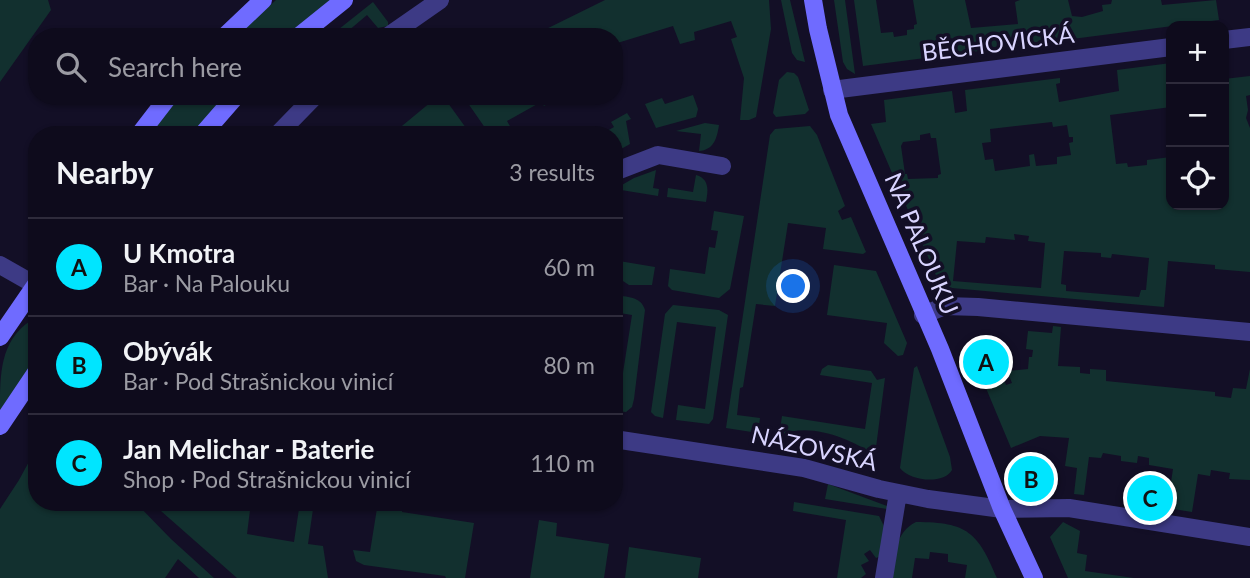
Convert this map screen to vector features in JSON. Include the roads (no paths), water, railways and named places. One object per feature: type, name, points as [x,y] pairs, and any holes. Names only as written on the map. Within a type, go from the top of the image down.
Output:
[{"type":"street","points":[[233,28],[263,0]]},
{"type":"street","points":[[309,28],[344,0]]},
{"type":"street","points":[[400,28],[440,0]]},
{"type":"street","name":"NA PALOUKU","points":[[813,0],[839,115],[923,315],[940,349],[1002,509],[1034,578]]},
{"type":"street","points":[[1229,39],[1250,37]]},
{"type":"street","name":"BĚCHOVICKÁ","points":[[832,90],[1166,48]]},
{"type":"street","points":[[146,126],[162,105]]},
{"type":"street","points":[[210,126],[228,105]]},
{"type":"street","points":[[286,126],[306,105]]},
{"type":"street","points":[[623,168],[658,155],[722,166]]},
{"type":"street","points":[[0,265],[28,281]]},
{"type":"street","points":[[0,337],[28,297]]},
{"type":"street","points":[[923,315],[945,306],[978,307],[1250,331]]},
{"type":"street","points":[[0,426],[28,385]]},
{"type":"street","name":"NÁZOVSKÁ","points":[[623,440],[804,468],[898,493],[1002,509],[1069,508],[1250,537]]},
{"type":"street","points":[[884,578],[898,493]]},
{"type":"place","name":"U Kmotra","points":[[986,362]]},
{"type":"place","name":"Obývák","points":[[1031,479]]},
{"type":"place","name":"Jan Melichar - Baterie","points":[[1150,498]]}]
